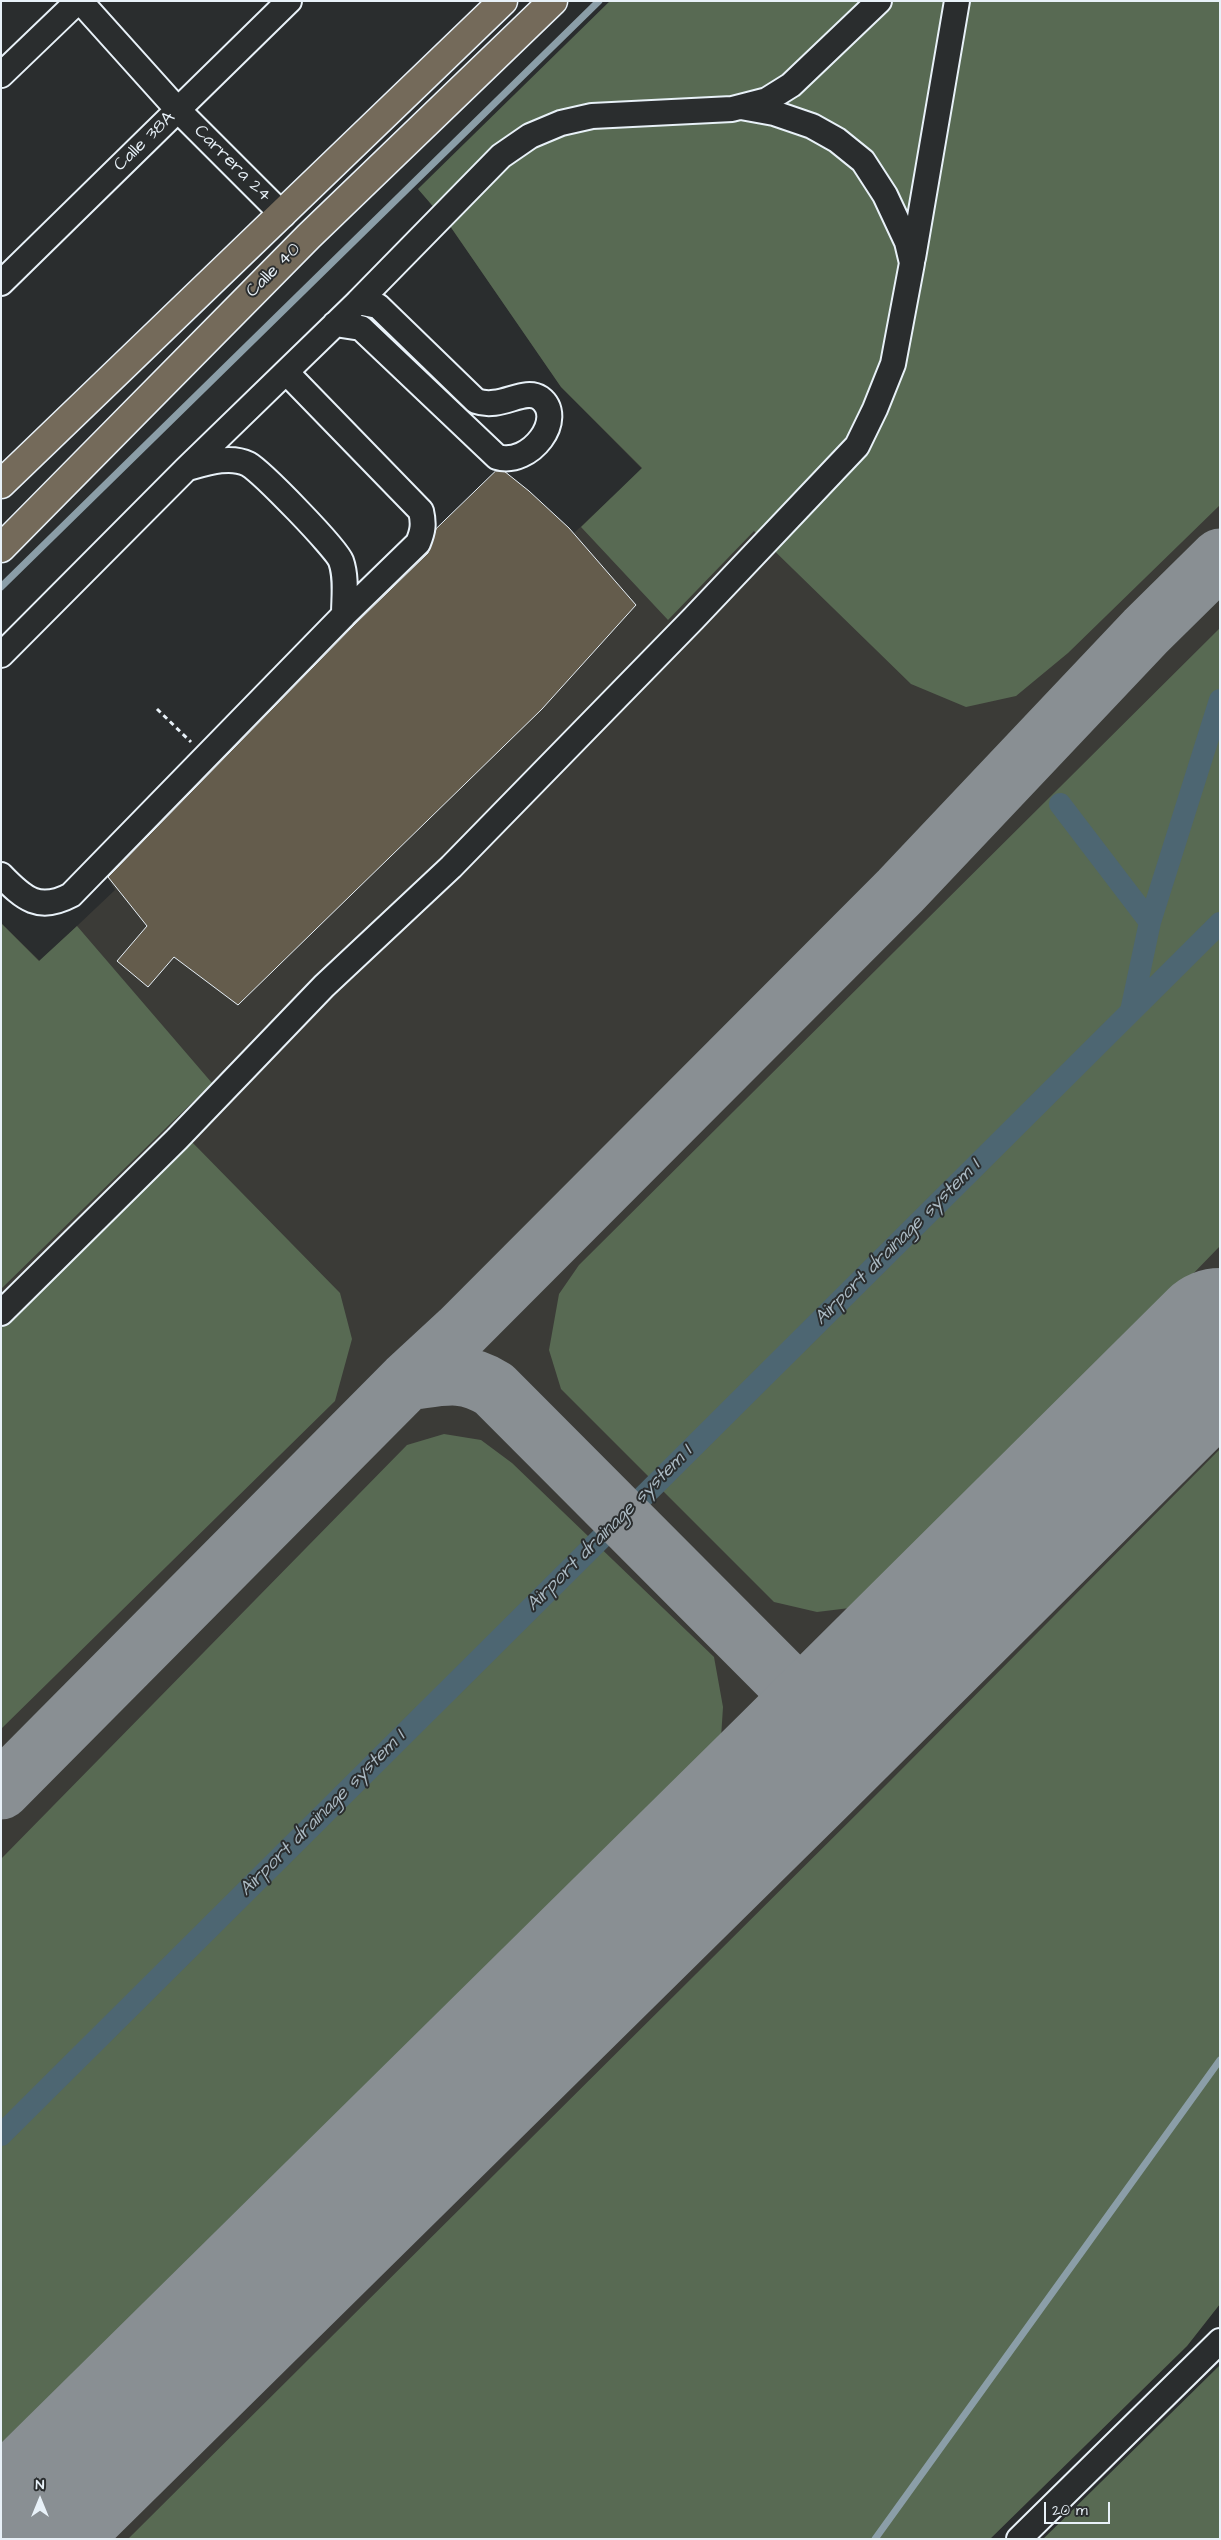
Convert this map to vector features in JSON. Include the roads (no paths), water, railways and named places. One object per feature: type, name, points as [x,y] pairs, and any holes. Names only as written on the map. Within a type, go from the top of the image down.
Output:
[{"type":"main road","name":"Calle 40","points":[[1,484],[283,215],[503,1]]},
{"type":"main road","name":"Calle 40","points":[[2,544],[309,236],[552,1]]},
{"type":"street","points":[[1,75],[79,1]]},
{"type":"street","name":"Carrera 24","points":[[79,1],[178,110],[283,215]]},
{"type":"street","name":"Calle 38A","points":[[1,283],[289,1]]},
{"type":"street","points":[[1,655],[186,469],[358,302],[501,156],[530,136],[561,123],[592,116],[685,112],[741,106],[767,100],[791,86],[879,1]]},
{"type":"street","points":[[1,1313],[177,1139],[324,986],[452,867],[834,472],[856,446],[876,409],[893,364],[957,1]]},
{"type":"street","points":[[741,106],[774,113],[812,126],[837,140],[863,161],[885,195],[907,242],[912,263]]},
{"type":"street","points":[[335,324],[361,328],[497,457],[514,459],[523,456],[544,436],[549,418],[547,408],[540,398],[527,395],[494,405],[476,401],[378,306],[358,302]]},
{"type":"street","points":[[1,875],[19,893],[36,902],[60,901],[72,895],[344,615],[418,543],[424,522],[420,511],[414,503],[286,372]]},
{"type":"street","points":[[186,469],[213,461],[238,462],[248,464],[262,475],[334,548],[341,560],[344,571],[344,615]]},
{"type":"street","points":[[1019,2539],[1220,2340]]},
{"type":"waterway","points":[[1,587],[599,1]]},
{"type":"waterway","points":[[1150,922],[1220,700]]},
{"type":"waterway","points":[[1060,804],[1150,922],[1131,1011]]},
{"type":"waterway","name":"Airport drainage system I","points":[[1,2135],[1220,923]]},
{"type":"waterway","points":[[875,2539],[1220,2060]]}]
